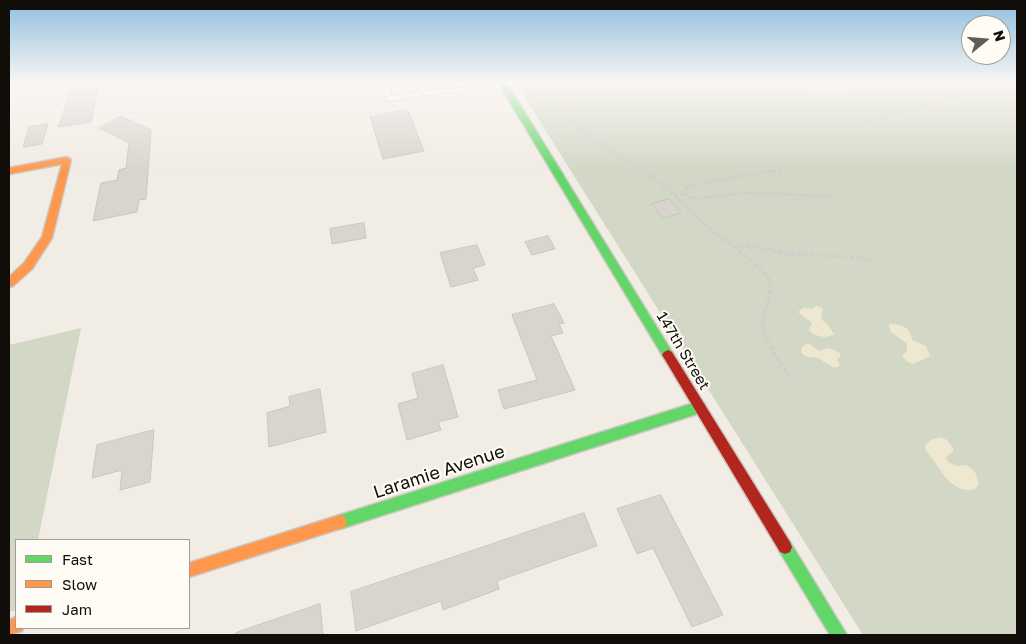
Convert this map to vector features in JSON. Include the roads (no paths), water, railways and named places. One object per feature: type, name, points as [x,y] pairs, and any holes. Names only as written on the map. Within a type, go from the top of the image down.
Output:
[{"type":"main road","name":"147th Street","points":[[520,112],[839,635]]},
{"type":"main road","points":[[9,170],[68,160],[47,238],[28,266],[9,283]]},
{"type":"main road","name":"Laramie Avenue","points":[[190,570],[700,407]]}]
